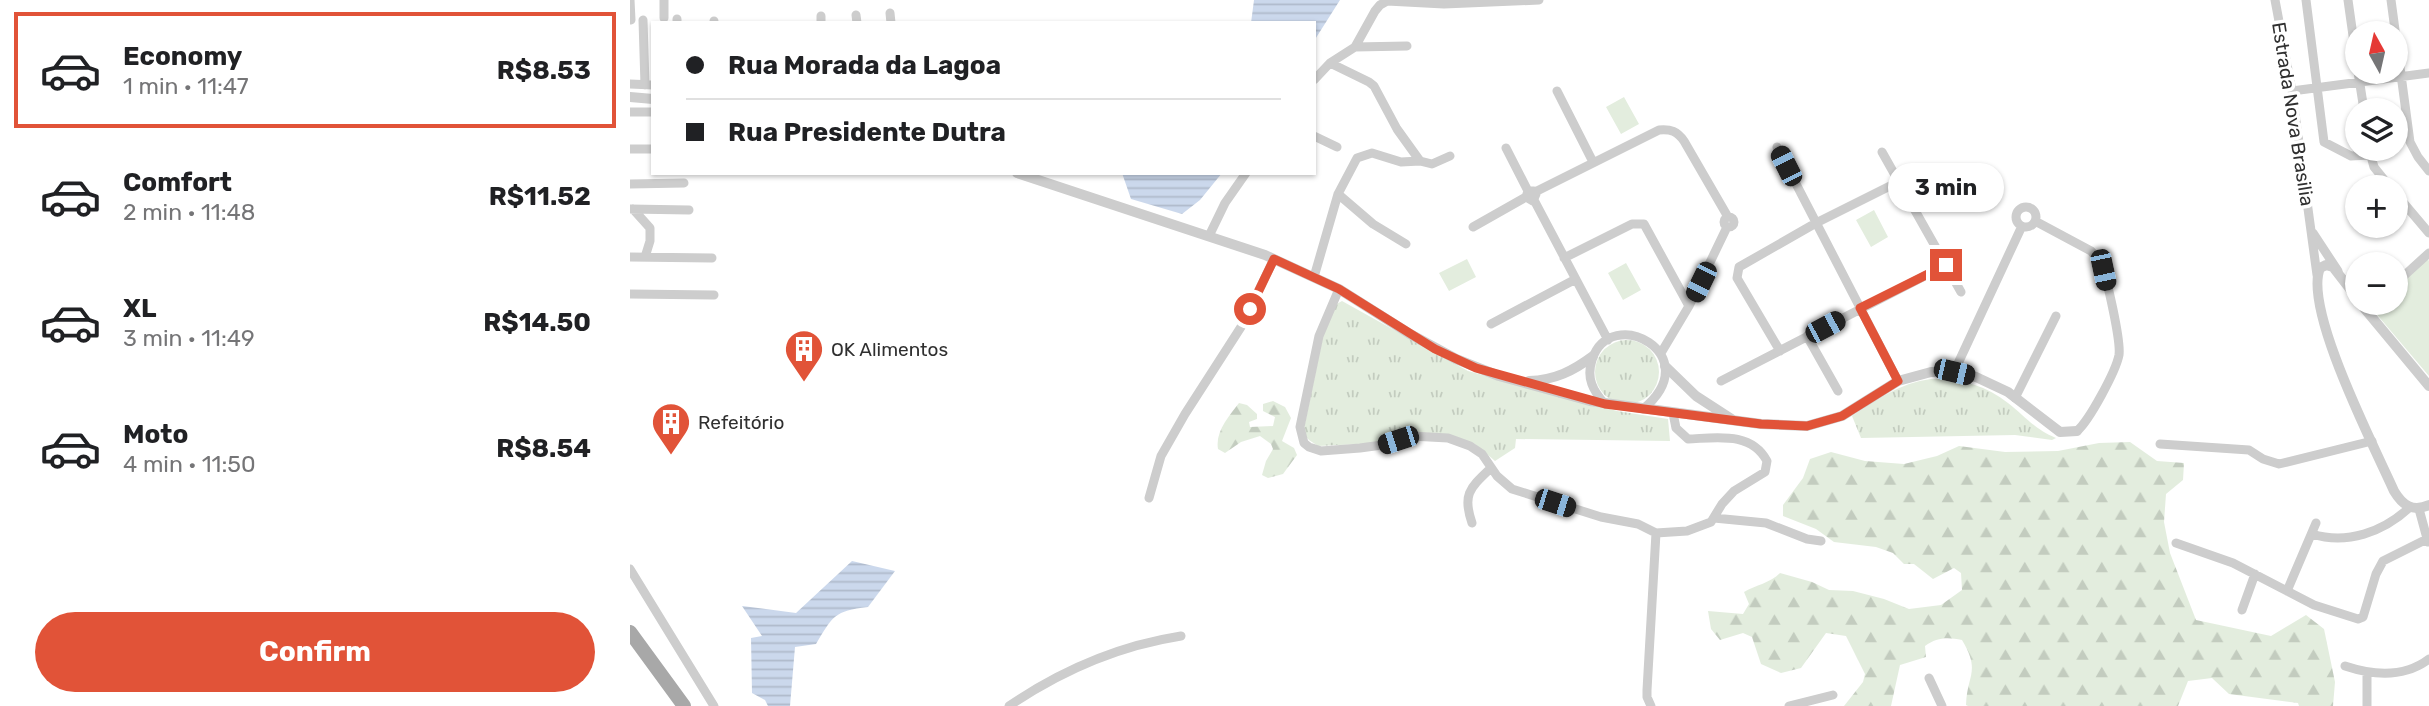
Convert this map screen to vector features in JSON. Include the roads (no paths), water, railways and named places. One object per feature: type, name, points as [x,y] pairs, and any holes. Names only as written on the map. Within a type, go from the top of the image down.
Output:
[{"type":"main road","points":[[630,632],[684,706]]},
{"type":"street","points":[[630,0],[631,20]]},
{"type":"street","points":[[664,0],[664,18]]},
{"type":"street","points":[[1316,78],[1330,63],[1355,47],[1375,12],[1387,1],[1444,4],[1539,0]]},
{"type":"street","name":"Estrada Nova Brasilia","points":[[2276,0],[2292,91],[2320,310],[2333,352],[2394,491],[2419,507]]},
{"type":"street","points":[[2305,0],[2324,142],[2345,153]]},
{"type":"street","points":[[2348,0],[2351,21]]},
{"type":"street","points":[[2391,0],[2394,21]]},
{"type":"street","points":[[630,84],[649,85],[643,20]]},
{"type":"street","points":[[1355,47],[1407,46]]},
{"type":"street","points":[[1330,63],[1374,86],[1397,130],[1420,161]]},
{"type":"street","points":[[2408,75],[2429,73]]},
{"type":"street","points":[[2292,91],[2345,81]]},
{"type":"street","points":[[2404,84],[2410,142],[2429,171]]},
{"type":"street","points":[[1557,91],[1593,162]]},
{"type":"street","points":[[630,97],[651,99]]},
{"type":"street","points":[[630,112],[651,112]]},
{"type":"street","points":[[1473,227],[1593,162],[1659,130],[1674,131],[1684,141],[1727,222],[1689,306],[1661,354]]},
{"type":"street","points":[[1316,137],[1337,147]]},
{"type":"street","points":[[1777,147],[1898,381]]},
{"type":"street","points":[[1506,148],[1608,340]]},
{"type":"street","points":[[630,149],[651,149]]},
{"type":"street","points":[[1882,152],[1961,292]]},
{"type":"street","points":[[1314,277],[1338,194],[1357,158],[1372,153],[1401,162],[1420,161],[1432,164],[1450,156]]},
{"type":"street","points":[[1780,351],[1737,278],[1737,270],[1816,223],[1922,170]]},
{"type":"street","points":[[1023,175],[1274,259],[1339,289],[1435,349],[1476,368],[1518,382],[1605,404],[1790,426],[1824,422],[1842,416],[1898,381],[1931,372],[1954,372],[1992,383],[2060,432],[2077,431],[2093,411],[2118,359],[2120,346],[2103,270],[2091,251],[2035,220],[2032,209],[2024,207],[2016,216],[2022,226]]},
{"type":"street","points":[[1209,236],[1225,203],[1245,175]]},
{"type":"street","points":[[630,184],[684,183]]},
{"type":"street","points":[[1338,194],[1373,224],[1406,244]]},
{"type":"street","points":[[2408,208],[2429,233]]},
{"type":"street","points":[[632,209],[688,210]]},
{"type":"street","points":[[632,209],[650,228],[645,257]]},
{"type":"street","points":[[2022,226],[2030,226],[2035,220]]},
{"type":"street","points":[[1564,258],[1632,224],[1644,224],[1689,306]]},
{"type":"street","points":[[1954,372],[2022,226]]},
{"type":"street","name":"Estrada Nova Brasilia","points":[[2311,228],[2345,282]]},
{"type":"street","points":[[630,257],[712,258]]},
{"type":"street","points":[[1149,498],[1161,456],[1237,335],[1274,259]]},
{"type":"street","points":[[2408,274],[2427,259]]},
{"type":"street","points":[[1721,381],[1946,265]]},
{"type":"street","points":[[2317,279],[2320,268],[2326,265],[2338,272]]},
{"type":"street","points":[[1492,324],[1574,279]]},
{"type":"street","points":[[1339,289],[1319,337],[1300,427],[1304,443],[1321,451],[1382,445],[1411,436],[1448,439],[1470,446],[1482,454],[1501,482],[1526,495],[1601,517],[1637,524],[1656,533],[1688,531],[1705,525],[1714,518],[1734,491],[1765,472],[1768,461],[1757,448],[1729,436],[1688,439],[1676,428],[1673,413]]},
{"type":"street","points":[[630,294],[714,295]]},
{"type":"street","points":[[2375,315],[2429,386]]},
{"type":"street","points":[[2015,398],[2056,316]]},
{"type":"street","points":[[1518,382],[1557,377],[1577,368],[1608,340],[1627,335],[1637,336],[1646,340],[1661,354],[1665,366],[1662,390],[1643,409]]},
{"type":"street","points":[[1807,336],[1838,391]]},
{"type":"street","points":[[1593,356],[1589,368],[1590,382],[1595,394],[1605,404]]},
{"type":"street","points":[[1665,366],[1696,396],[1735,421]]},
{"type":"street","points":[[2160,444],[2249,450],[2279,464],[2372,442]]},
{"type":"street","points":[[1472,523],[1466,507],[1468,495],[1472,487],[1491,468]]},
{"type":"street","points":[[2176,543],[2233,563],[2314,605],[2340,615],[2361,619],[2383,561],[2428,541],[2419,507],[2388,524],[2357,536],[2339,538],[2312,534]]},
{"type":"street","points":[[1714,518],[1766,523],[1807,539],[1821,541]]},
{"type":"street","points":[[2287,591],[2316,523]]},
{"type":"street","points":[[1651,706],[1647,697],[1656,533]]},
{"type":"street","points":[[630,569],[714,706]]},
{"type":"street","points":[[2242,610],[2255,574]]},
{"type":"street","points":[[1009,706],[1064,674],[1112,652],[1181,636]]},
{"type":"street","points":[[2345,666],[2367,673],[2403,671],[2429,659]]},
{"type":"street","points":[[2367,673],[2367,706]]},
{"type":"street","points":[[1929,678],[1942,706]]},
{"type":"street","points":[[1789,706],[1833,695]]},
{"type":"water","points":[[1254,0],[1340,0],[1316,38],[1316,21],[1251,21]]},
{"type":"water","points":[[1123,175],[1220,175],[1200,200],[1182,214],[1131,199]]},
{"type":"water","points":[[852,561],[895,571],[868,607],[841,613],[831,621],[816,644],[795,647],[790,706],[768,706],[765,700],[752,693],[751,638],[762,636],[742,606],[796,613]]},
{"type":"place","name":"OK Alimentos","points":[[804,383]]},
{"type":"place","name":"Refeitório","points":[[671,456]]}]
